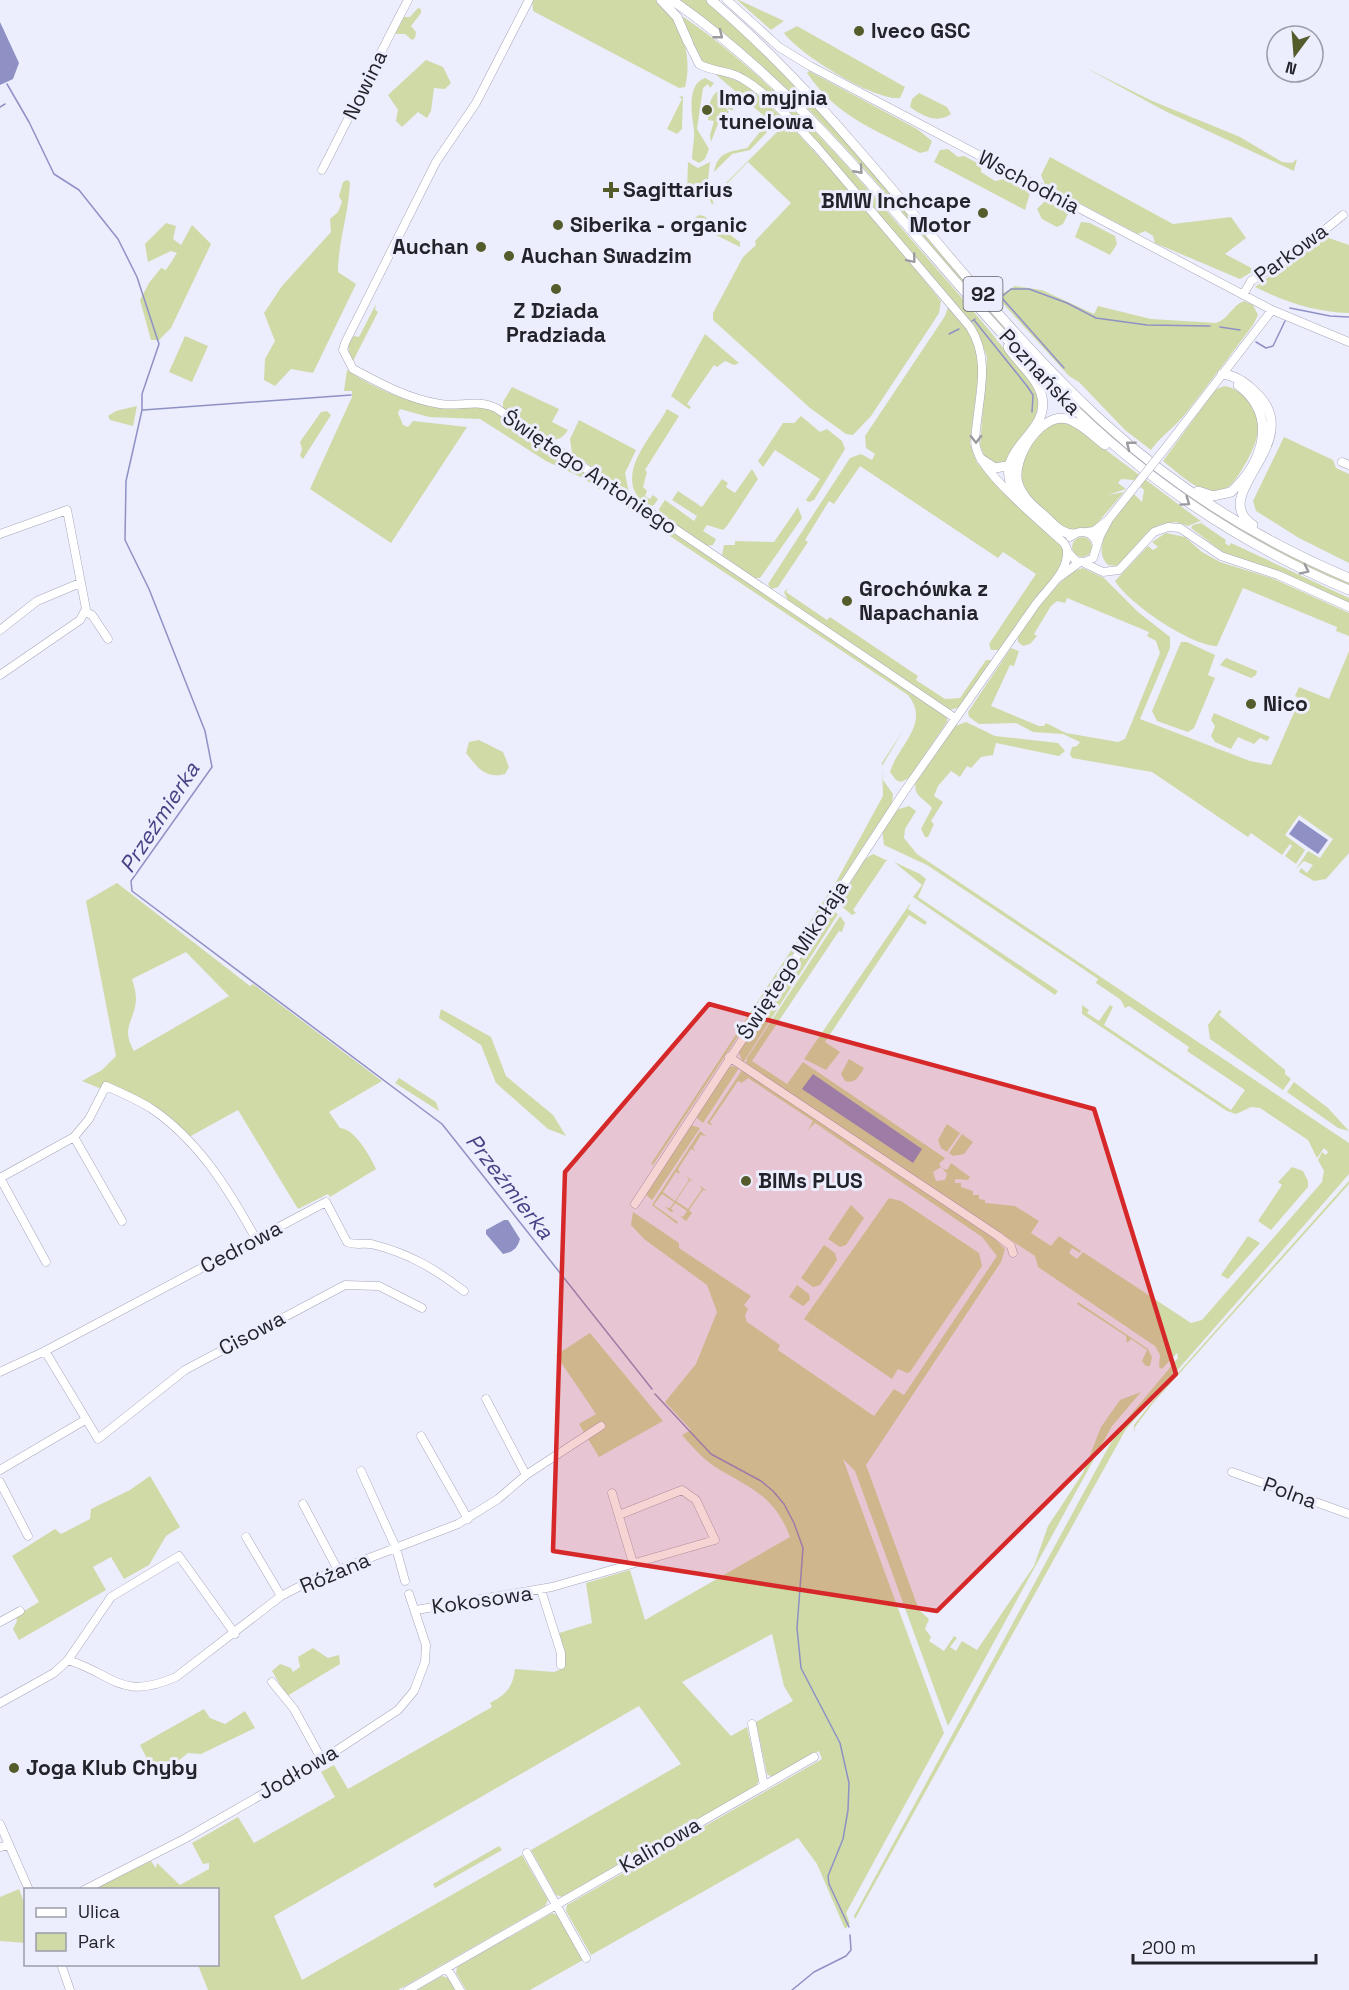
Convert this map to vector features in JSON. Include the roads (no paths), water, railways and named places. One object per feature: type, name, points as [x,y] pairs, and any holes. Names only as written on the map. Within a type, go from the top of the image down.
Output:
[{"type":"main road","points":[[660,0],[677,17],[688,42]]},
{"type":"main road","name":"Poznańska","points":[[672,0],[740,51],[806,112],[1071,407],[1139,467],[1189,503],[1243,537],[1349,590]]},
{"type":"main road","name":"Poznańska","points":[[711,0],[801,86],[1063,383],[1117,435],[1176,481],[1221,511],[1284,548],[1349,578]]},
{"type":"main road","points":[[993,322],[1039,389],[1043,400],[1039,419],[1019,445],[1010,467],[1011,486],[1020,501]]},
{"type":"main road","points":[[1176,481],[1207,495],[1224,496],[1236,487],[1257,452],[1264,433],[1260,412],[1246,392],[1222,374]]},
{"type":"main road","points":[[1222,374],[1237,378],[1253,390],[1270,414],[1269,444],[1243,489],[1239,507],[1246,520],[1284,548]]},
{"type":"main road","points":[[981,459],[995,468],[1010,467],[1018,460],[1042,426],[1063,418],[1081,426],[1112,452],[1139,467]]},
{"type":"main road","points":[[1018,460],[1017,477],[1024,495],[1060,530],[1074,534]]},
{"type":"street","name":"Nowina","points":[[322,170],[350,116],[360,90],[408,0]]},
{"type":"street","name":"Świętego Antoniego","points":[[529,0],[476,103],[436,162],[381,267],[345,343],[347,360],[353,369],[418,399],[448,405],[484,403],[496,408],[955,717]]},
{"type":"street","name":"Wschodnia","points":[[727,0],[788,53],[1272,310]]},
{"type":"street","points":[[688,42],[699,64],[729,72],[744,80],[791,120],[816,146],[970,327],[981,345],[983,358],[975,439],[981,459],[987,469],[1064,543],[1073,560],[1100,571],[1112,571],[1123,567],[1154,532],[1174,527],[1188,531],[1221,556],[1260,568],[1349,607]]},
{"type":"street","name":"Parkowa","points":[[1243,295],[1251,281],[1300,250],[1343,215]]},
{"type":"street","points":[[955,717],[963,710],[1023,623],[1057,579],[1066,561],[1068,540],[1074,534],[1094,531],[1109,519],[1272,310],[1349,342]]},
{"type":"street","points":[[0,534],[67,510],[85,612],[80,620],[1,673]]},
{"type":"street","points":[[1109,519],[1097,545],[1096,554],[1097,562],[1112,571]]},
{"type":"street","points":[[1086,532],[1094,537],[1097,545]]},
{"type":"street","points":[[1057,579],[1096,554]]},
{"type":"street","points":[[0,630],[37,602],[80,583]]},
{"type":"street","points":[[85,612],[92,615],[108,639]]},
{"type":"street","name":"Świętego Mikołaja","points":[[635,1204],[729,1057],[955,717]]},
{"type":"street","points":[[729,1057],[998,1236],[1011,1246],[1013,1253]]},
{"type":"street","points":[[46,1262],[0,1178],[74,1137],[89,1119],[106,1086],[149,1107],[185,1137],[209,1162],[256,1239]]},
{"type":"street","points":[[74,1137],[122,1221]]},
{"type":"street","name":"Cedrowa","points":[[0,1372],[326,1202],[347,1242],[372,1244],[411,1256],[435,1269],[464,1291]]},
{"type":"street","name":"Cisowa","points":[[85,1420],[98,1439],[185,1370],[345,1285],[379,1286],[422,1308]]},
{"type":"street","points":[[0,1470],[85,1420],[45,1350]]},
{"type":"street","points":[[486,1399],[526,1475]]},
{"type":"street","name":"Różana","points":[[68,1660],[121,1685],[161,1683],[176,1677],[235,1634],[281,1596],[338,1570],[468,1519],[498,1499],[526,1475],[601,1426]]},
{"type":"street","points":[[421,1436],[468,1519]]},
{"type":"street","points":[[362,1471],[378,1502],[396,1548],[405,1581]]},
{"type":"street","name":"Polna","points":[[1232,1472],[1349,1514]]},
{"type":"street","points":[[0,1482],[28,1536]]},
{"type":"street","points":[[541,1590],[715,1540],[696,1500],[682,1490],[619,1515]]},
{"type":"street","points":[[612,1493],[633,1563]]},
{"type":"street","points":[[303,1504],[338,1570]]},
{"type":"street","points":[[246,1536],[281,1596]]},
{"type":"street","points":[[0,1703],[54,1673],[68,1660],[111,1597],[178,1556],[235,1634]]},
{"type":"street","name":"Kokosowa","points":[[416,1610],[541,1590],[561,1653],[561,1665]]},
{"type":"street","name":"Jodłowa","points":[[88,1888],[168,1848],[322,1760],[398,1710],[414,1692],[425,1662],[426,1646],[409,1594]]},
{"type":"street","points":[[0,1622],[20,1611]]},
{"type":"street","points":[[272,1682],[294,1709],[322,1760]]},
{"type":"street","points":[[752,1724],[764,1786]]},
{"type":"street","name":"Kalinowa","points":[[408,1990],[814,1757]]},
{"type":"street","points":[[0,1824],[28,1888]]},
{"type":"street","points":[[0,1847],[9,1845]]},
{"type":"street","points":[[526,1853],[586,1959]]},
{"type":"street","points":[[61,1966],[70,1990]]},
{"type":"street","points":[[447,1968],[460,1990]]},
{"type":"water","points":[[0,22],[19,63],[13,79],[0,85]]},
{"type":"water","points":[[1299,820],[1328,840],[1318,854],[1289,834]]},
{"type":"water","points":[[813,1074],[922,1149],[913,1163],[802,1089]]},
{"type":"water","points":[[508,1220],[520,1239],[514,1250],[503,1254],[486,1234],[486,1230]]},
{"type":"waterway","name":"Przeźmierka","points":[[7,84],[29,122],[54,174],[79,190],[118,239],[137,277],[159,344],[142,394],[142,410],[126,481],[125,540],[149,589],[205,731],[212,767],[131,881],[132,891],[442,1124],[652,1389]]},
{"type":"waterway","name":"Przeźmierka","points":[[0,107],[5,104]]},
{"type":"waterway","points":[[1000,298],[1011,289],[1029,289],[1067,303],[1096,318],[1147,325],[1210,326]]},
{"type":"waterway","points":[[1001,297],[1064,368]]},
{"type":"waterway","points":[[1290,308],[1330,316],[1349,317]]},
{"type":"waterway","points":[[974,320],[1033,395],[1032,412]]},
{"type":"waterway","points":[[1256,342],[1266,348],[1273,346],[1285,321]]},
{"type":"waterway","points":[[1220,327],[1240,330]]},
{"type":"waterway","points":[[949,334],[959,329]]},
{"type":"waterway","points":[[143,410],[351,395]]},
{"type":"waterway","name":"Przeźmierka","points":[[655,1394],[711,1454],[761,1481],[773,1491],[784,1504],[794,1523],[803,1548],[797,1628],[801,1668],[840,1743],[849,1783],[848,1810],[843,1839],[828,1876],[829,1884],[849,1927]]},
{"type":"waterway","name":"Przeźmierka","points":[[792,1990],[814,1972],[846,1956],[851,1950],[850,1935]]},
{"type":"place","name":"Iveco GSC","points":[[859,31]]},
{"type":"place","name":"Imo myjnia tunelowa","points":[[707,110]]},
{"type":"place","name":"Sagittarius","points":[[611,190]]},
{"type":"place","name":"BMW Inchcape Motor","points":[[983,213]]},
{"type":"place","name":"Siberika - organic","points":[[558,225]]},
{"type":"place","name":"Auchan","points":[[481,247]]},
{"type":"place","name":"Auchan Swadzim","points":[[509,256]]},
{"type":"place","name":"Z Dziada Pradziada","points":[[556,289]]},
{"type":"place","name":"Grochówka z Napachania","points":[[847,601]]},
{"type":"place","name":"Nico","points":[[1251,704]]},
{"type":"place","name":"BIMs PLUS","points":[[746,1181]]},
{"type":"place","name":"Joga Klub Chyby","points":[[14,1768]]}]
